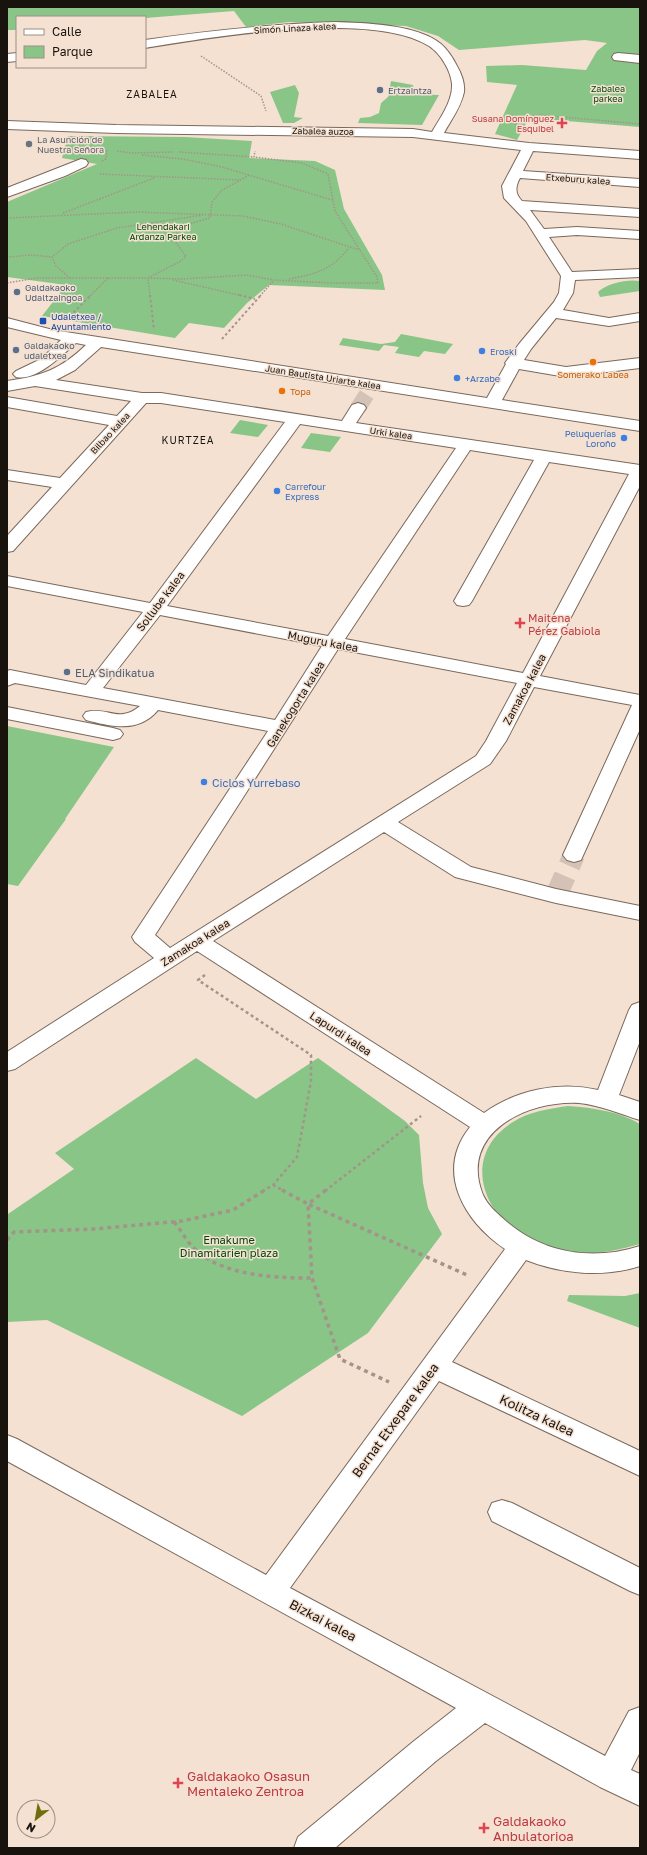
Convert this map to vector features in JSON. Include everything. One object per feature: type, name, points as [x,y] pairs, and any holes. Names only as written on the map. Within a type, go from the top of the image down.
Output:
[{"type":"street","name":"Simón Linaza kalea","points":[[146,44],[176,39],[269,29],[322,26],[358,26],[415,35],[442,49],[449,60],[458,86],[456,98],[437,135]]},
{"type":"street","points":[[618,57],[640,59]]},
{"type":"street","name":"Zabalea auzoa","points":[[7,125],[116,129],[373,132],[437,135],[529,147],[640,155]]},
{"type":"street","points":[[492,403],[504,384],[513,363],[524,347],[561,303],[566,293],[568,276],[531,219],[511,198],[509,186],[529,147]]},
{"type":"street","points":[[7,193],[60,173],[81,163]]},
{"type":"street","name":"Etxeburu kalea","points":[[515,174],[640,183]]},
{"type":"street","points":[[518,205],[640,213]]},
{"type":"street","points":[[541,233],[576,231],[640,235]]},
{"type":"street","points":[[568,276],[640,273]]},
{"type":"street","points":[[553,313],[609,322],[640,317]]},
{"type":"street","name":"Juan Bautista Uriarte kalea","points":[[7,322],[52,334],[146,350],[640,426]]},
{"type":"street","points":[[7,375],[21,374],[34,369],[46,362],[73,337]]},
{"type":"street","points":[[7,386],[37,382],[70,367],[98,342]]},
{"type":"street","points":[[513,363],[566,372],[640,363]]},
{"type":"street","name":"Bilbao kalea","points":[[37,382],[142,398]]},
{"type":"street","name":"Bilbao kalea","points":[[7,547],[142,398]]},
{"type":"street","name":"Urki kalea","points":[[142,398],[161,398],[640,470]]},
{"type":"street","points":[[7,402],[120,422]]},
{"type":"street","points":[[346,426],[358,408]]},
{"type":"street","name":"Sollube kalea","points":[[92,691],[155,609],[295,419]]},
{"type":"street","name":"Ganekogorta kalea","points":[[168,958],[143,938],[333,643],[467,444]]},
{"type":"street","points":[[463,601],[544,456]]},
{"type":"street","name":"Zamakoa kalea","points":[[7,1063],[168,958],[198,941],[482,760],[496,741],[640,470]]},
{"type":"street","points":[[7,475],[63,484]]},
{"type":"street","name":"Muguru kalea","points":[[7,581],[640,701]]},
{"type":"street","points":[[7,680],[10,676],[280,727]]},
{"type":"street","points":[[78,713],[120,722],[133,720],[146,713],[154,703]]},
{"type":"street","points":[[574,855],[640,707]]},
{"type":"street","points":[[7,713],[113,734]]},
{"type":"street","points":[[383,822],[463,872],[556,896],[640,913]]},
{"type":"street","name":"Lapurdi kalea","points":[[198,941],[485,1125]]},
{"type":"street","points":[[606,1098],[640,1010]]},
{"type":"street","points":[[640,1111],[606,1098],[581,1094],[542,1097],[510,1107],[485,1125],[470,1148],[465,1174],[472,1202],[492,1227],[521,1247],[557,1260],[596,1264],[634,1259],[640,1256]]},
{"type":"street","name":"Bernat Etxepare kalea","points":[[270,1592],[521,1247]]},
{"type":"street","name":"Kolitza kalea","points":[[434,1366],[640,1464]]},
{"type":"street","name":"Bizkai kalea","points":[[7,1447],[270,1592],[640,1791]]},
{"type":"street","points":[[502,1512],[640,1582]]},
{"type":"street","points":[[310,1848],[425,1751],[483,1706]]},
{"type":"street","points":[[612,1776],[640,1721]]},
{"type":"path","points":[[176,39],[261,96],[266,111]]},
{"type":"path","points":[[499,143],[508,138],[519,119],[526,116],[540,115],[640,124]]},
{"type":"path","points":[[7,283],[36,278],[168,278],[247,275],[274,280],[330,283],[378,283],[377,277],[336,211],[332,200],[328,174],[311,164],[281,159],[254,157],[259,131]]},
{"type":"path","points":[[100,162],[106,159],[107,150]]},
{"type":"path","points":[[132,153],[183,159],[249,175],[332,200]]},
{"type":"path","points":[[96,174],[240,180]]},
{"type":"path","points":[[148,278],[181,261],[186,256],[183,250],[173,239],[175,233],[181,228],[210,218],[212,202],[221,191],[249,175]]},
{"type":"path","points":[[61,214],[155,177]]},
{"type":"path","points":[[7,218],[61,214],[136,212],[210,214],[270,221],[359,250]]},
{"type":"path","points":[[7,257],[31,255],[52,257],[68,244],[117,228],[210,214]]},
{"type":"path","points":[[285,280],[320,273],[332,266],[349,248]]},
{"type":"path","points":[[52,257],[52,261],[58,269],[71,278]]},
{"type":"path","points":[[52,334],[108,278]]},
{"type":"path","points":[[146,350],[155,339],[148,278]]},
{"type":"path","points":[[168,278],[256,299]]},
{"type":"path","points":[[226,334],[274,280]]},
{"type":"path","points":[[7,1240],[14,1232],[94,1229],[174,1222],[232,1210],[273,1185],[297,1157],[311,1081],[311,1055],[198,980],[227,960]]},
{"type":"path","points":[[308,1204],[444,1098]]},
{"type":"path","points":[[273,1185],[308,1204],[493,1286]]},
{"type":"path","points":[[308,1204],[312,1278],[340,1359],[391,1383],[386,1389]]},
{"type":"path","points":[[174,1222],[198,1253],[239,1272],[281,1279],[312,1278]]},
{"type":"green space","name":"Zabalea parkea","points":[[7,7],[640,7],[640,127],[529,118],[517,140],[495,134],[517,85],[487,82],[486,66],[522,65],[586,70],[597,51],[607,43],[585,40],[459,50],[438,36],[406,26],[289,22],[246,27],[234,11],[146,18],[146,16],[16,16],[16,30],[7,30]]},
{"type":"green space","points":[[391,81],[413,85],[414,92],[389,91]]},
{"type":"green space","points":[[295,85],[299,93],[294,117],[303,118],[294,123],[283,123],[270,92]]},
{"type":"green space","points":[[389,93],[439,95],[422,125],[358,123],[360,118],[370,117],[379,113],[381,103],[388,97]]},
{"type":"green space","name":"Lehendakari Ardanza Parkea","points":[[68,136],[185,137],[252,141],[249,158],[315,161],[335,170],[344,209],[382,275],[385,290],[269,285],[247,303],[224,328],[189,323],[175,338],[42,316],[66,285],[7,277],[7,202],[97,164],[62,158]]},
{"type":"green space","points":[[640,281],[640,291],[600,297],[598,292],[607,286],[618,282]]},
{"type":"green space","points":[[401,334],[453,344],[445,354],[424,351],[419,357],[395,353],[399,347],[384,345],[379,351],[339,345],[343,338],[381,344],[395,342]]},
{"type":"green space","points":[[240,420],[268,425],[258,437],[230,433]]},
{"type":"green space","points":[[311,433],[341,437],[330,452],[301,448]]},
{"type":"green space","points":[[7,726],[114,747],[66,819],[18,886],[7,884]]},
{"type":"green space","name":"Emakume Dinamitarien plaza","points":[[196,1058],[256,1099],[318,1058],[405,1121],[419,1135],[423,1183],[428,1208],[442,1234],[368,1333],[242,1416],[47,1320],[7,1322],[7,1213],[8,1214],[74,1169],[55,1153]]},
{"type":"green space","points":[[568,1106],[614,1113],[640,1124],[640,1244],[597,1253],[571,1252],[555,1248],[537,1242],[513,1229],[496,1212],[488,1198],[482,1171],[484,1157],[490,1144],[500,1132],[519,1118],[526,1115]]},
{"type":"green space","points":[[640,1293],[640,1328],[567,1301],[569,1295],[625,1296]]},
{"type":"tunnel","points":[[358,408],[367,394]]},
{"type":"tunnel","points":[[556,896],[574,855]]},
{"type":"place","name":"Ertzaintza","points":[[380,90]]},
{"type":"place","name":"Susana Domínguez Esquibel","points":[[562,123]]},
{"type":"place","name":"La Asunción de Nuestra Señora","points":[[29,144]]},
{"type":"place","name":"Galdakaoko Udaltzaingoa","points":[[17,292]]},
{"type":"place","name":"Udaletxea / Ayuntamiento","points":[[43,321]]},
{"type":"place","name":"Galdakaoko udaletxea","points":[[16,350]]},
{"type":"place","name":"Eroski","points":[[482,351]]},
{"type":"place","name":"Somerako Labea","points":[[593,362]]},
{"type":"place","name":"+Arzabe","points":[[457,378]]},
{"type":"place","name":"Topa","points":[[282,391]]},
{"type":"place","name":"Peluquerías Loroño","points":[[624,438]]},
{"type":"place","name":"Carrefour Express","points":[[277,491]]},
{"type":"place","name":"Maitena Pérez Gabiola","points":[[520,623]]},
{"type":"place","name":"ELA Sindikatua","points":[[67,672]]},
{"type":"place","name":"Ciclos Yurrebaso","points":[[204,782]]},
{"type":"place","name":"Galdakaoko Osasun Mentaleko Zentroa","points":[[178,1783]]},
{"type":"place","name":"Galdakaoko Anbulatorioa","points":[[484,1828]]},
{"type":"district","name":"ZABALEA","points":[[152,94]]},
{"type":"district","name":"KURTZEA","points":[[188,440]]}]
